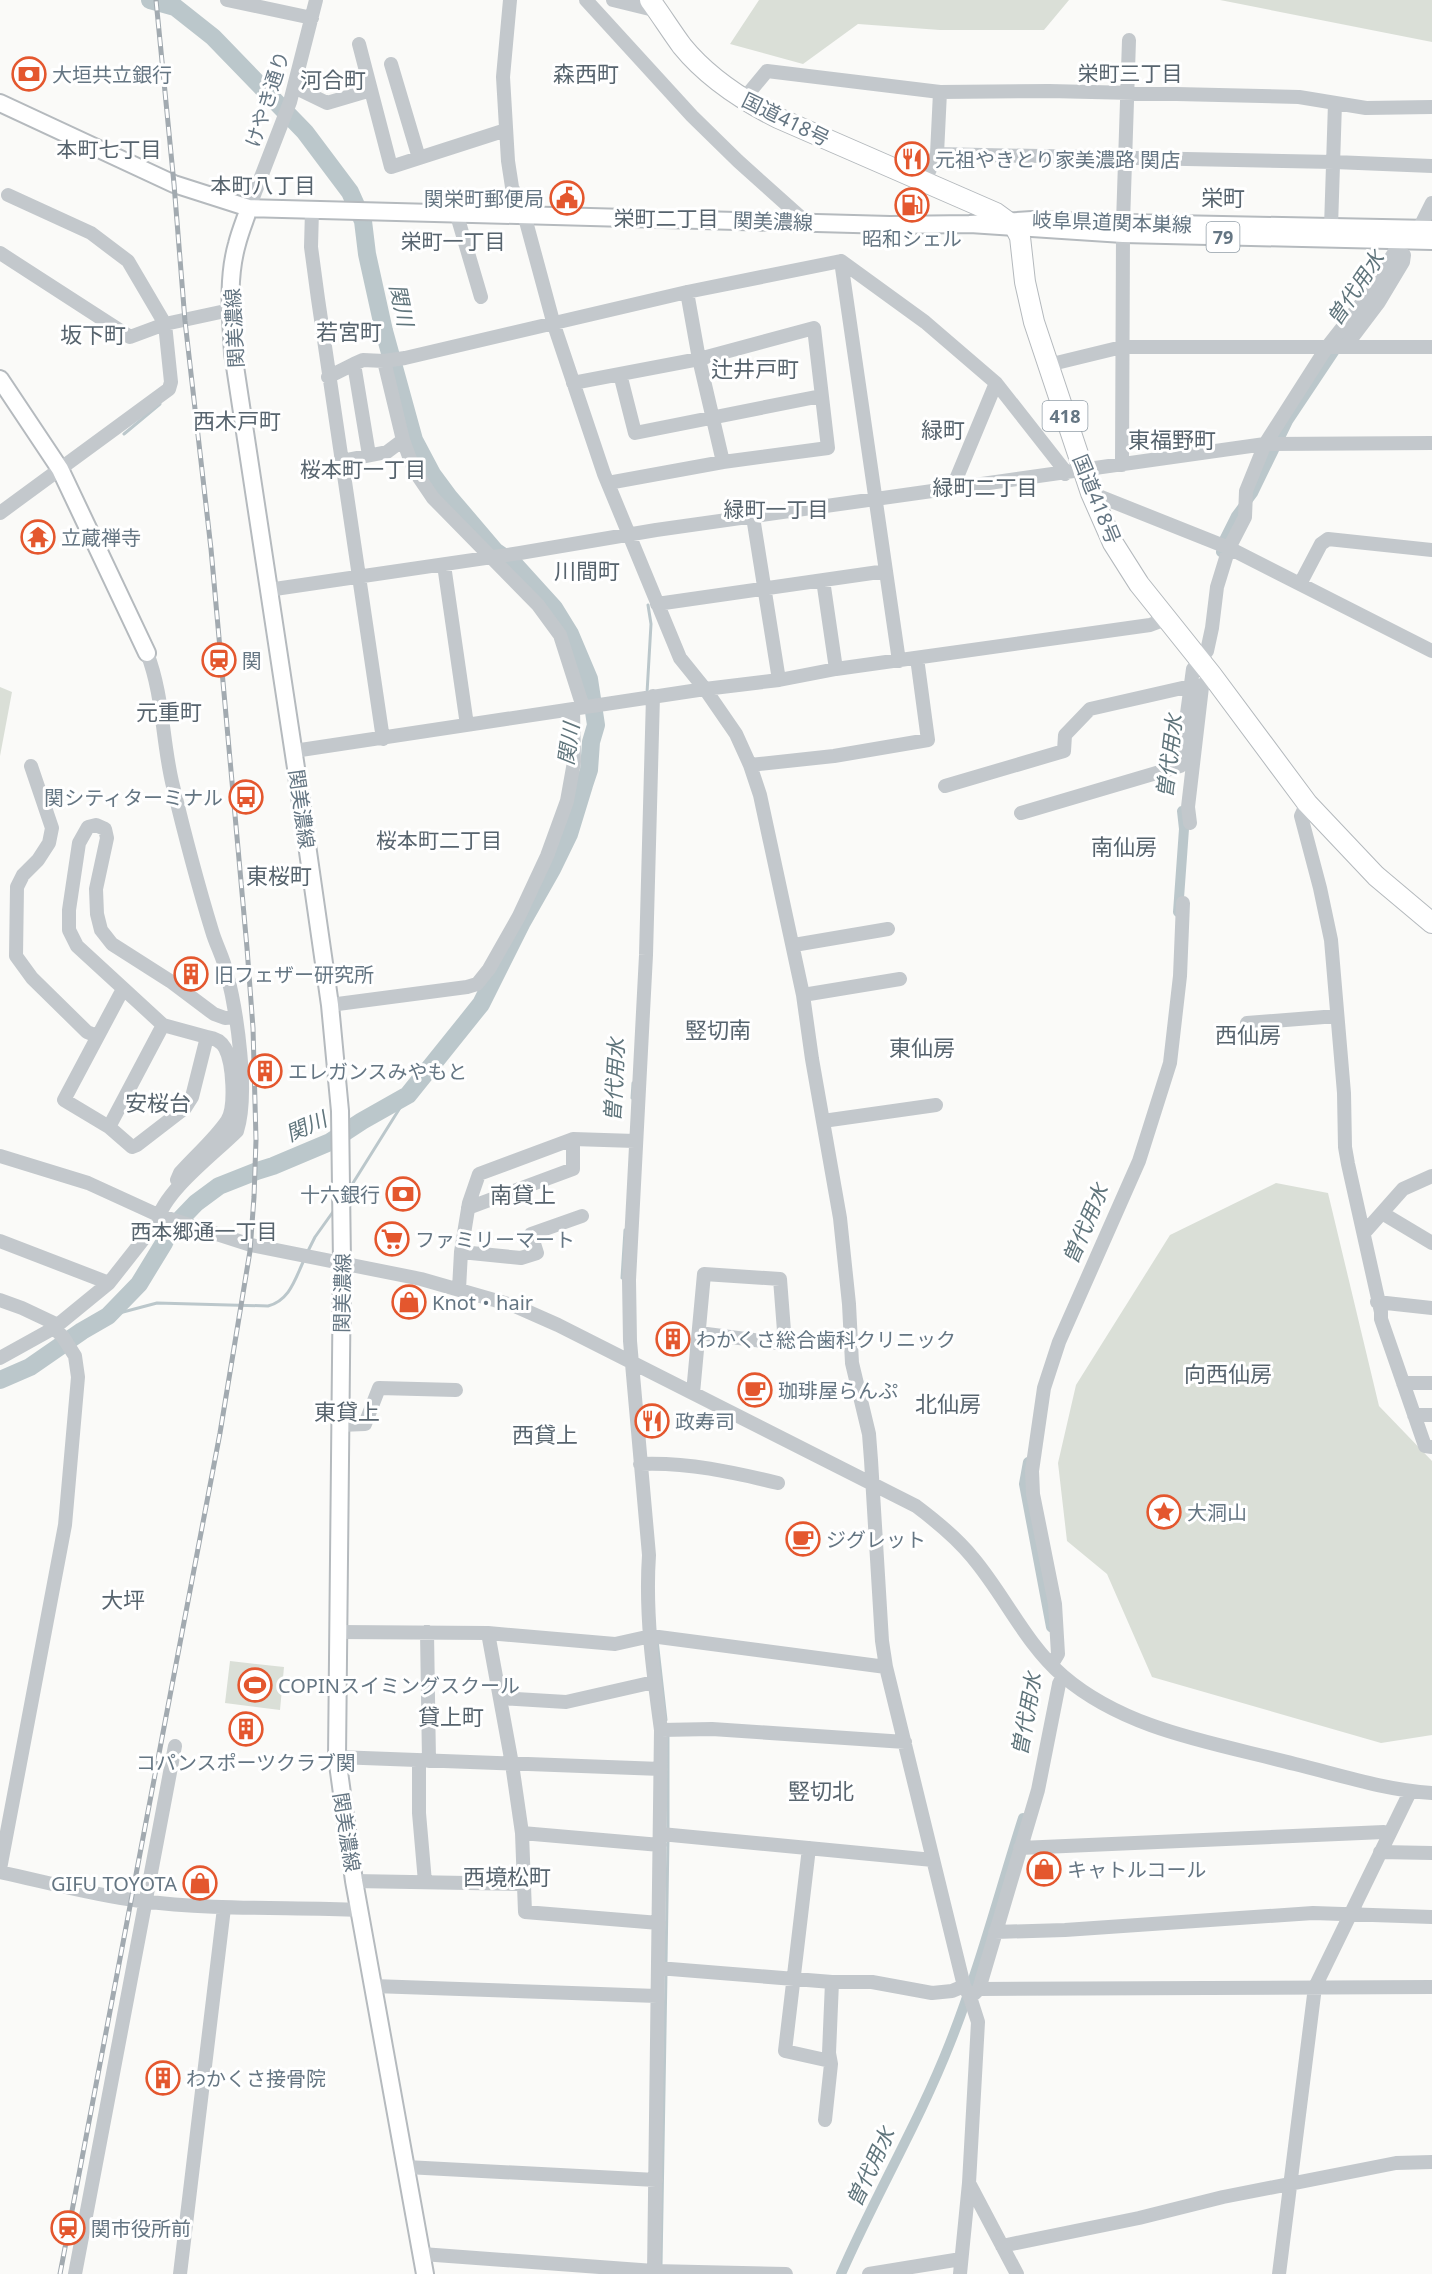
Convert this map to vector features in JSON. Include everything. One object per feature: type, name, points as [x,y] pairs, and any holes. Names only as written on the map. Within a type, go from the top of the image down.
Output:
[{"type":"highway","name":"国道418号","points":[[654,6],[682,46],[709,74],[743,100],[778,118],[996,213],[1012,223],[1020,237],[1025,282],[1034,322],[1048,365],[1074,472],[1091,493],[1113,543],[1139,584],[1205,667],[1307,803],[1376,876],[1432,923]]},
{"type":"main road","points":[[0,103],[174,184],[249,208]]},
{"type":"main road","name":"関美濃線","points":[[425,2274],[354,1881],[337,1757],[342,1263],[341,1120],[330,1005],[233,353],[232,274],[236,245],[249,208],[890,225],[1012,223]]},
{"type":"main road","name":"岐阜県道関本巣線","points":[[1123,229],[1331,227],[1428,218]]},
{"type":"main road","name":"岐阜県道関本巣線","points":[[1012,223],[1396,247],[1432,241]]},
{"type":"main road","points":[[0,379],[60,469],[147,653]]},
{"type":"street","points":[[227,0],[312,18]]},
{"type":"street","name":"けやき通り","points":[[249,208],[290,102],[316,0]]},
{"type":"street","points":[[510,0],[503,77],[512,187],[524,214],[554,325],[573,383],[608,483],[657,604],[681,658],[736,734],[750,765],[760,795],[794,945],[840,1218],[849,1304],[852,1363],[869,1434],[882,1641],[886,1667],[933,1860],[978,2022],[969,2183],[960,2274]]},
{"type":"street","points":[[586,0],[692,116],[806,222]]},
{"type":"street","points":[[613,0],[654,6]]},
{"type":"street","points":[[1122,465],[1123,229],[1129,40]]},
{"type":"street","points":[[359,44],[391,167],[506,130]]},
{"type":"street","points":[[391,64],[419,158]]},
{"type":"street","points":[[743,100],[767,71],[940,92],[1006,90],[1299,97],[1366,108],[1432,107]]},
{"type":"street","points":[[294,87],[327,103],[371,90]]},
{"type":"street","points":[[924,182],[937,154],[940,92]]},
{"type":"street","points":[[1331,227],[1335,103]]},
{"type":"street","points":[[937,154],[1432,166]]},
{"type":"street","points":[[0,513],[169,389],[171,382],[165,324],[128,261],[91,232],[8,195]]},
{"type":"street","points":[[312,210],[311,247],[328,377],[383,739]]},
{"type":"street","points":[[456,212],[481,297]]},
{"type":"street","points":[[1190,823],[1188,807],[1216,587],[1229,548],[1245,517],[1246,491],[1265,444],[1327,348],[1364,300],[1396,247],[1404,255],[1403,262],[1379,302],[1345,347]]},
{"type":"street","points":[[0,253],[130,337],[165,324],[231,310]]},
{"type":"street","points":[[328,377],[363,360],[384,361],[405,358],[554,325],[687,292],[841,261],[925,322],[996,383],[1062,467],[1074,472]]},
{"type":"street","points":[[841,261],[899,661]]},
{"type":"street","points":[[687,292],[699,359],[723,462]]},
{"type":"street","points":[[573,383],[699,359],[814,328],[828,448],[723,462],[608,483]]},
{"type":"street","points":[[1048,365],[1122,347],[1432,347]]},
{"type":"street","points":[[330,1005],[477,984],[489,969],[519,916],[547,856],[567,801],[574,762],[578,708],[560,635],[538,605],[434,498],[414,470],[403,440],[384,361]]},
{"type":"street","points":[[354,364],[369,456]]},
{"type":"street","points":[[620,374],[635,433],[821,396]]},
{"type":"street","points":[[952,489],[996,383]]},
{"type":"street","points":[[341,461],[387,452],[403,440]]},
{"type":"street","points":[[268,590],[520,554],[876,498],[1265,444],[1432,443]]},
{"type":"street","points":[[1091,493],[1229,548],[1432,651]]},
{"type":"street","points":[[753,517],[779,680]]},
{"type":"street","points":[[1300,584],[1321,544],[1328,539],[1432,550]]},
{"type":"street","points":[[444,565],[467,725]]},
{"type":"street","points":[[657,604],[886,571]]},
{"type":"street","points":[[823,580],[836,669]]},
{"type":"street","points":[[294,751],[652,696],[779,680],[836,669],[1150,625],[1166,619]]},
{"type":"street","points":[[147,653],[155,674],[171,778],[181,820],[213,933],[227,973],[235,1017],[243,1104],[237,1131],[172,1191]]},
{"type":"street","points":[[750,765],[834,756],[928,740],[917,658]]},
{"type":"street","points":[[1021,813],[1180,766],[1193,669],[1205,667]]},
{"type":"street","points":[[945,786],[1064,751],[1065,735],[1089,709],[1191,686]]},
{"type":"street","points":[[652,696],[646,955],[629,1280],[630,1341],[649,1555],[647,1590],[654,1682],[661,1730],[654,2272]]},
{"type":"street","points":[[32,765],[52,828],[49,843],[38,860],[23,875],[17,887],[16,956],[32,978],[87,1032],[97,1036]]},
{"type":"street","points":[[1307,803],[1301,816],[1320,888],[1330,940],[1344,1093],[1345,1147],[1381,1320],[1425,1446],[1432,1447]]},
{"type":"street","points":[[0,1358],[58,1330],[110,1283],[151,1230],[180,1173],[228,1119],[232,1081],[225,1047],[216,1038],[164,1025],[76,945],[69,930],[69,910],[79,843],[88,827],[96,825],[105,829],[107,838],[96,889],[100,930],[112,944],[170,981],[214,1014],[225,1018],[235,1017]]},
{"type":"street","points":[[1052,1664],[1058,1654],[1056,1604],[1033,1494],[1032,1471],[1044,1388],[1059,1342],[1138,1161],[1164,1083],[1175,1035],[1183,903]]},
{"type":"street","points":[[794,945],[888,929]]},
{"type":"street","points":[[803,994],[900,980]]},
{"type":"street","points":[[123,989],[64,1100],[108,1126],[132,1147],[185,1108],[192,1097],[207,1037]]},
{"type":"street","points":[[1247,1023],[1338,1016]]},
{"type":"street","points":[[108,1126],[164,1025]]},
{"type":"street","points":[[823,1121],[936,1104]]},
{"type":"street","points":[[459,1289],[460,1252],[468,1208],[479,1174],[573,1138],[635,1141]]},
{"type":"street","points":[[468,1208],[573,1169],[573,1138]]},
{"type":"street","points":[[0,1156],[88,1183],[159,1215],[250,1245],[421,1279],[515,1306],[633,1362],[916,1506],[939,1524],[973,1557],[1033,1643],[1063,1676],[1095,1700],[1144,1724],[1410,1792],[1432,1793]]},
{"type":"street","points":[[1364,1233],[1403,1189],[1432,1176]]},
{"type":"street","points":[[1382,1213],[1432,1243]]},
{"type":"street","points":[[460,1252],[521,1258],[537,1253],[531,1234],[582,1216]]},
{"type":"street","points":[[0,1240],[110,1283]]},
{"type":"street","points":[[693,1393],[704,1274],[780,1279],[785,1344],[699,1333]]},
{"type":"street","points":[[0,1300],[22,1308],[58,1330],[75,1356],[78,1377],[65,1525],[0,1870],[123,1899],[224,1908],[284,1907],[360,1910]]},
{"type":"street","points":[[1377,1302],[1432,1308]]},
{"type":"street","points":[[1403,1383],[1432,1383]]},
{"type":"street","points":[[340,1425],[365,1424],[379,1388],[456,1390]]},
{"type":"street","points":[[1414,1415],[1432,1415]]},
{"type":"street","points":[[640,1464],[668,1463],[705,1467],[778,1483]]},
{"type":"street","points":[[339,1632],[488,1633],[615,1644],[651,1636],[886,1667]]},
{"type":"street","points":[[425,1882],[419,1813],[424,1761],[428,1632]]},
{"type":"street","points":[[488,1633],[522,1833],[522,1884],[525,1912],[659,1923]]},
{"type":"street","points":[[971,1991],[995,1932],[1038,1790],[1059,1684],[1063,1676]]},
{"type":"street","points":[[500,1698],[566,1702],[654,1682]]},
{"type":"street","points":[[661,1730],[712,1729],[904,1742]]},
{"type":"street","points":[[75,2274],[175,1746]]},
{"type":"street","points":[[337,1757],[661,1769]]},
{"type":"street","points":[[1279,2274],[1315,1987],[1410,1792]]},
{"type":"street","points":[[1020,1848],[1384,1832],[1389,1834]]},
{"type":"street","points":[[522,1833],[809,1848],[933,1860]]},
{"type":"street","points":[[809,1848],[785,2052],[830,2061]]},
{"type":"street","points":[[1380,1852],[1432,1854]]},
{"type":"street","points":[[354,1881],[522,1884]]},
{"type":"street","points":[[180,2274],[224,1908]]},
{"type":"street","points":[[995,1932],[1065,1930],[1313,1913],[1432,1917]]},
{"type":"street","points":[[658,1968],[832,1982],[872,1982],[932,1993],[1432,1987]]},
{"type":"street","points":[[825,2120],[830,2061],[832,1982]]},
{"type":"street","points":[[373,1986],[657,1996]]},
{"type":"street","points":[[1002,2246],[1396,2163],[1432,2162]]},
{"type":"street","points":[[406,2167],[656,2180]]},
{"type":"street","points":[[969,2183],[1017,2274]]},
{"type":"street","points":[[422,2254],[654,2272],[786,2274]]},
{"type":"street","points":[[869,2274],[961,2259]]},
{"type":"shaded area","points":[[759,0],[1069,0],[1044,30],[940,30],[858,24],[803,64],[730,44]]},
{"type":"shaded area","points":[[1220,0],[1432,0],[1432,42]]},
{"type":"shaded area","points":[[0,687],[12,692],[0,756]]},
{"type":"shaded area","points":[[1276,1183],[1328,1193],[1379,1406],[1432,1461],[1432,1735],[1381,1743],[1152,1677],[1107,1574],[1067,1541],[1058,1463],[1076,1385],[1170,1235]]},
{"type":"shaded area","name":"COPINスイミングスクール","points":[[230,1661],[284,1667],[280,1710],[225,1703]]},
{"type":"waterway","name":"関川","points":[[0,1380],[30,1367],[108,1316],[139,1284],[170,1230],[196,1203],[219,1186],[330,1142],[408,1095],[481,1004],[522,922],[552,869],[569,834],[589,770],[591,742],[596,725],[589,679],[570,634],[554,608],[515,565],[495,551],[449,497],[432,474],[414,440],[384,331],[367,254],[363,221],[350,192],[305,132],[213,37],[175,7],[150,0]]},
{"type":"waterway","name":"曽代用水","points":[[1221,552],[1223,542],[1236,516],[1253,493],[1288,421],[1352,325]]},
{"type":"waterway","points":[[124,434],[160,404]]},
{"type":"waterway","name":"曽代用水","points":[[647,693],[651,624],[648,605]]},
{"type":"waterway","name":"曽代用水","points":[[1178,912],[1184,829],[1182,811]]},
{"type":"waterway","name":"曽代用水","points":[[632,1098],[633,1083]]},
{"type":"waterway","points":[[348,1191],[408,1095]]},
{"type":"waterway","points":[[308,1251],[335,1209]]},
{"type":"waterway","name":"曽代用水","points":[[622,1278],[625,1230]]},
{"type":"waterway","points":[[108,1316],[157,1303],[268,1306],[287,1294],[304,1260]]},
{"type":"waterway","name":"曽代用水","points":[[1028,1462],[1024,1484],[1051,1627]]},
{"type":"waterway","name":"曽代用水","points":[[657,1640],[666,1720]]},
{"type":"waterway","name":"曽代用水","points":[[668,1733],[668,1831]]},
{"type":"waterway","name":"曽代用水","points":[[841,2274],[925,2101],[950,2043],[980,1960],[1023,1818]]},
{"type":"waterway","name":"曽代用水","points":[[666,1963],[668,1838]]},
{"type":"waterway","name":"曽代用水","points":[[661,2266],[666,1973]]},
{"type":"railway","points":[[60,2274],[220,1433],[250,1251],[254,1197],[256,1140],[253,1028],[247,948],[211,549],[185,321],[156,0]]},
{"type":"place","name":"大垣共立銀行","points":[[29,74]]},
{"type":"place","name":"元祖やきとり家美濃路 関店","points":[[912,159]]},
{"type":"place","name":"関栄町郵便局","points":[[567,198]]},
{"type":"place","name":"昭和シェル","points":[[912,205]]},
{"type":"place","name":"立蔵禅寺","points":[[38,537]]},
{"type":"place","name":"関","points":[[219,660]]},
{"type":"place","name":"関シティターミナル","points":[[246,797]]},
{"type":"place","name":"旧フェザー研究所","points":[[191,974]]},
{"type":"place","name":"エレガンスみやもと","points":[[265,1071]]},
{"type":"place","name":"十六銀行","points":[[403,1194]]},
{"type":"place","name":"ファミリーマート","points":[[392,1239]]},
{"type":"place","name":"Knot・hair","points":[[409,1302]]},
{"type":"place","name":"わかくさ総合歯科クリニック","points":[[673,1339]]},
{"type":"place","name":"珈琲屋らんぷ","points":[[755,1390]]},
{"type":"place","name":"政寿司","points":[[652,1421]]},
{"type":"place","name":"大洞山","points":[[1164,1512]]},
{"type":"place","name":"ジグレット","points":[[803,1539]]},
{"type":"place","name":"COPINスイミングスクール","points":[[255,1685]]},
{"type":"place","name":"コパンスポーツクラブ関","points":[[246,1729]]},
{"type":"place","name":"キャトルコール","points":[[1044,1869]]},
{"type":"place","name":"GIFU TOYOTA","points":[[200,1883]]},
{"type":"place","name":"わかくさ接骨院","points":[[163,2078]]},
{"type":"place","name":"関市役所前","points":[[68,2228]]},
{"type":"district","name":"森西町","points":[[586,73]]},
{"type":"district","name":"栄町三丁目","points":[[1130,73]]},
{"type":"district","name":"河合町","points":[[333,79]]},
{"type":"district","name":"本町七丁目","points":[[109,149]]},
{"type":"district","name":"本町八丁目","points":[[263,185]]},
{"type":"district","name":"栄町","points":[[1223,197]]},
{"type":"district","name":"栄町二丁目","points":[[666,218]]},
{"type":"district","name":"栄町一丁目","points":[[453,241]]},
{"type":"district","name":"若宮町","points":[[349,331]]},
{"type":"district","name":"坂下町","points":[[93,334]]},
{"type":"district","name":"辻井戸町","points":[[755,368]]},
{"type":"district","name":"西木戸町","points":[[237,420]]},
{"type":"district","name":"緑町","points":[[943,429]]},
{"type":"district","name":"東福野町","points":[[1172,439]]},
{"type":"district","name":"桜本町一丁目","points":[[363,469]]},
{"type":"district","name":"緑町二丁目","points":[[985,487]]},
{"type":"district","name":"緑町一丁目","points":[[776,509]]},
{"type":"district","name":"川間町","points":[[587,570]]},
{"type":"district","name":"元重町","points":[[169,711]]},
{"type":"district","name":"桜本町二丁目","points":[[439,840]]},
{"type":"district","name":"南仙房","points":[[1124,846]]},
{"type":"district","name":"東桜町","points":[[279,875]]},
{"type":"district","name":"竪切南","points":[[718,1029]]},
{"type":"district","name":"西仙房","points":[[1248,1034]]},
{"type":"district","name":"東仙房","points":[[922,1047]]},
{"type":"district","name":"安桜台","points":[[158,1102]]},
{"type":"district","name":"南貸上","points":[[523,1194]]},
{"type":"district","name":"西本郷通一丁目","points":[[204,1231]]},
{"type":"district","name":"向西仙房","points":[[1228,1373]]},
{"type":"district","name":"北仙房","points":[[948,1403]]},
{"type":"district","name":"東貸上","points":[[347,1411]]},
{"type":"district","name":"西貸上","points":[[545,1434]]},
{"type":"district","name":"大坪","points":[[123,1599]]},
{"type":"district","name":"貸上町","points":[[451,1716]]},
{"type":"district","name":"竪切北","points":[[821,1790]]},
{"type":"district","name":"西境松町","points":[[507,1876]]}]
